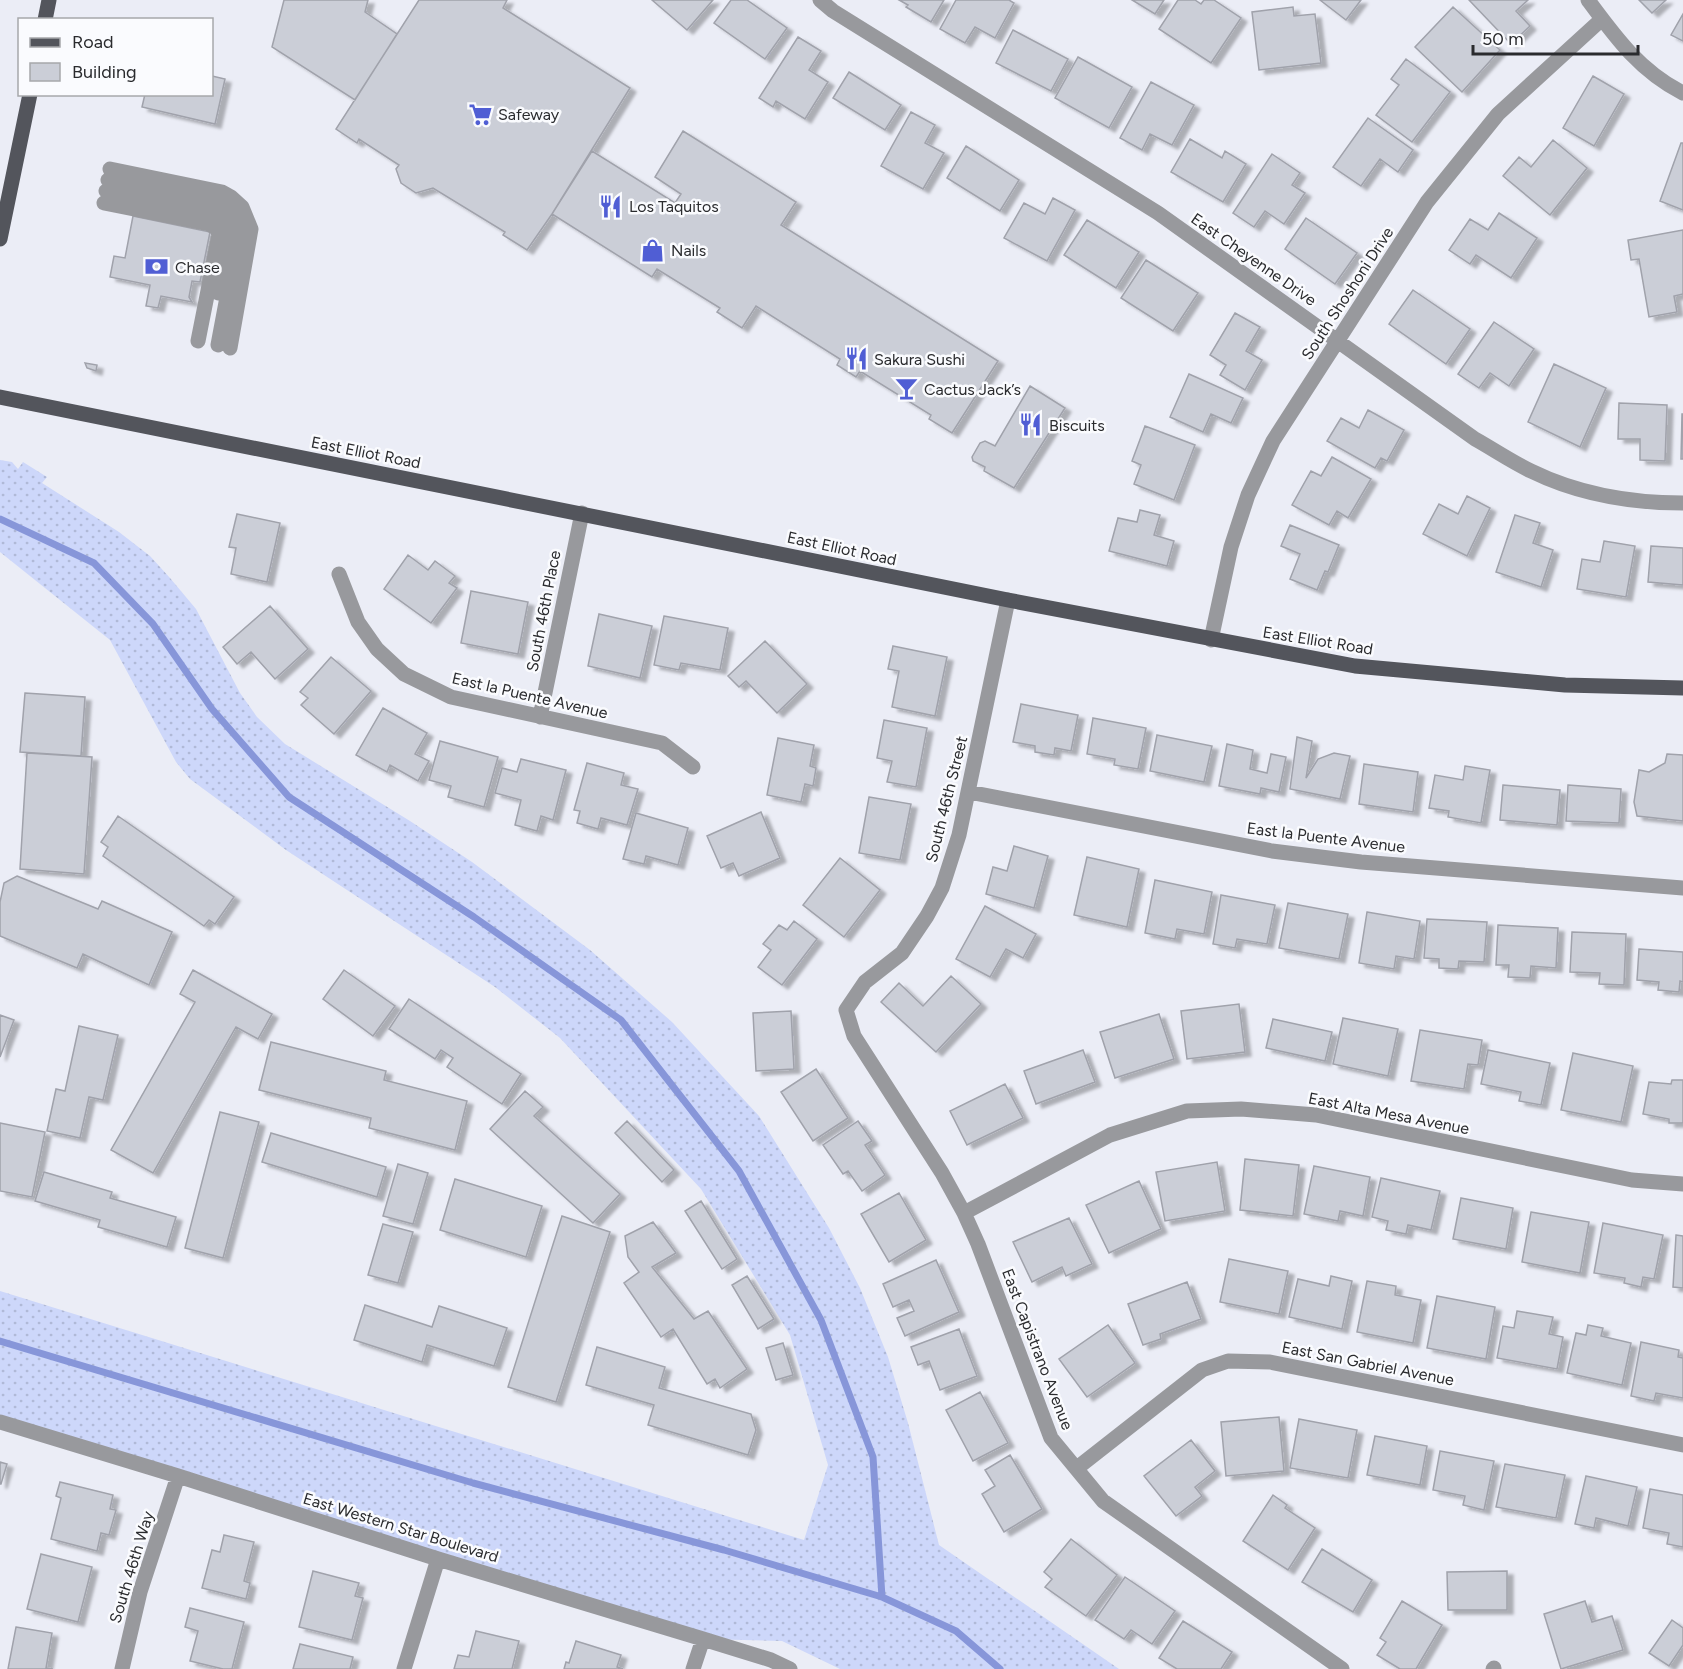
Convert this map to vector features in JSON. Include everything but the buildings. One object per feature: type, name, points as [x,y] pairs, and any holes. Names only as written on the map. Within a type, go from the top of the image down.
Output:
[{"type":"main road","points":[[45,18],[49,0]]},
{"type":"main road","points":[[1,232],[30,96]]},
{"type":"main road","name":"East Elliot Road","points":[[0,398],[1008,600],[1355,666],[1564,685],[1683,688]]},
{"type":"street","name":"East Cheyenne Drive","points":[[820,0],[833,11],[1158,213],[1475,438],[1531,471],[1588,493],[1659,503],[1683,503]]},
{"type":"street","points":[[1588,0],[1617,41],[1661,82],[1683,93]]},
{"type":"street","name":"South Shoshoni Drive","points":[[1211,640],[1231,547],[1248,495],[1273,441],[1427,202],[1498,114],[1602,19]]},
{"type":"street","points":[[107,186],[218,203],[235,215],[240,228],[239,236],[214,344],[219,235],[217,229],[107,186]]},
{"type":"street","name":"South 46th Place","points":[[540,717],[582,513]]},
{"type":"street","name":"East la Puente Avenue","points":[[339,574],[358,622],[377,650],[404,674],[451,697],[662,743],[693,767]]},
{"type":"street","name":"South 46th Street","points":[[846,1010],[865,982],[902,953],[927,916],[942,888],[959,835],[969,792],[1008,600]]},
{"type":"street","name":"East la Puente Avenue","points":[[969,792],[1272,851],[1361,862],[1683,888]]},
{"type":"street","name":"East Capistrano Avenue","points":[[846,1010],[854,1036],[942,1173],[964,1213],[978,1244],[1051,1438],[1103,1501],[1342,1669]]},
{"type":"street","name":"East Alta Mesa Avenue","points":[[964,1213],[1110,1135],[1187,1111],[1241,1109],[1316,1115],[1632,1180],[1683,1184]]},
{"type":"street","name":"East San Gabriel Avenue","points":[[1077,1468],[1202,1371],[1228,1361],[1270,1362],[1683,1445]]},
{"type":"street","name":"East Western Star Boulevard","points":[[0,1422],[771,1660],[790,1669]]},
{"type":"street","name":"South 46th Way","points":[[122,1669],[140,1592],[178,1476]]},
{"type":"street","points":[[404,1669],[438,1559]]},
{"type":"street","points":[[693,1669],[703,1639]]},
{"type":"shaded area","points":[[0,460],[12,462],[18,469],[23,462],[47,477],[42,483],[119,532],[150,556],[196,609],[240,693],[257,717],[285,744],[472,862],[590,950],[672,1022],[759,1116],[829,1228],[860,1288],[888,1357],[908,1423],[939,1545],[1119,1669],[840,1669],[782,1641],[703,1639],[0,1422],[0,1291],[804,1540],[828,1465],[790,1335],[701,1189],[560,1038],[495,987],[286,850],[190,779],[176,762],[110,640],[0,552]]},
{"type":"waterway","points":[[0,519],[94,563],[153,624],[212,709],[289,797],[474,917],[621,1020],[739,1171],[821,1320],[873,1457],[882,1597]]},
{"type":"waterway","points":[[0,1341],[473,1483],[724,1550],[882,1597],[956,1631],[1000,1669]]},
{"type":"place","name":"Safeway","points":[[480,114]]},
{"type":"place","name":"Los Taquitos","points":[[611,206]]},
{"type":"place","name":"Nails","points":[[653,250]]},
{"type":"place","name":"Chase","points":[[157,267]]},
{"type":"place","name":"Sakura Sushi","points":[[856,359]]},
{"type":"place","name":"Cactus Jack’s","points":[[906,389]]},
{"type":"place","name":"Biscuits","points":[[1031,425]]}]
